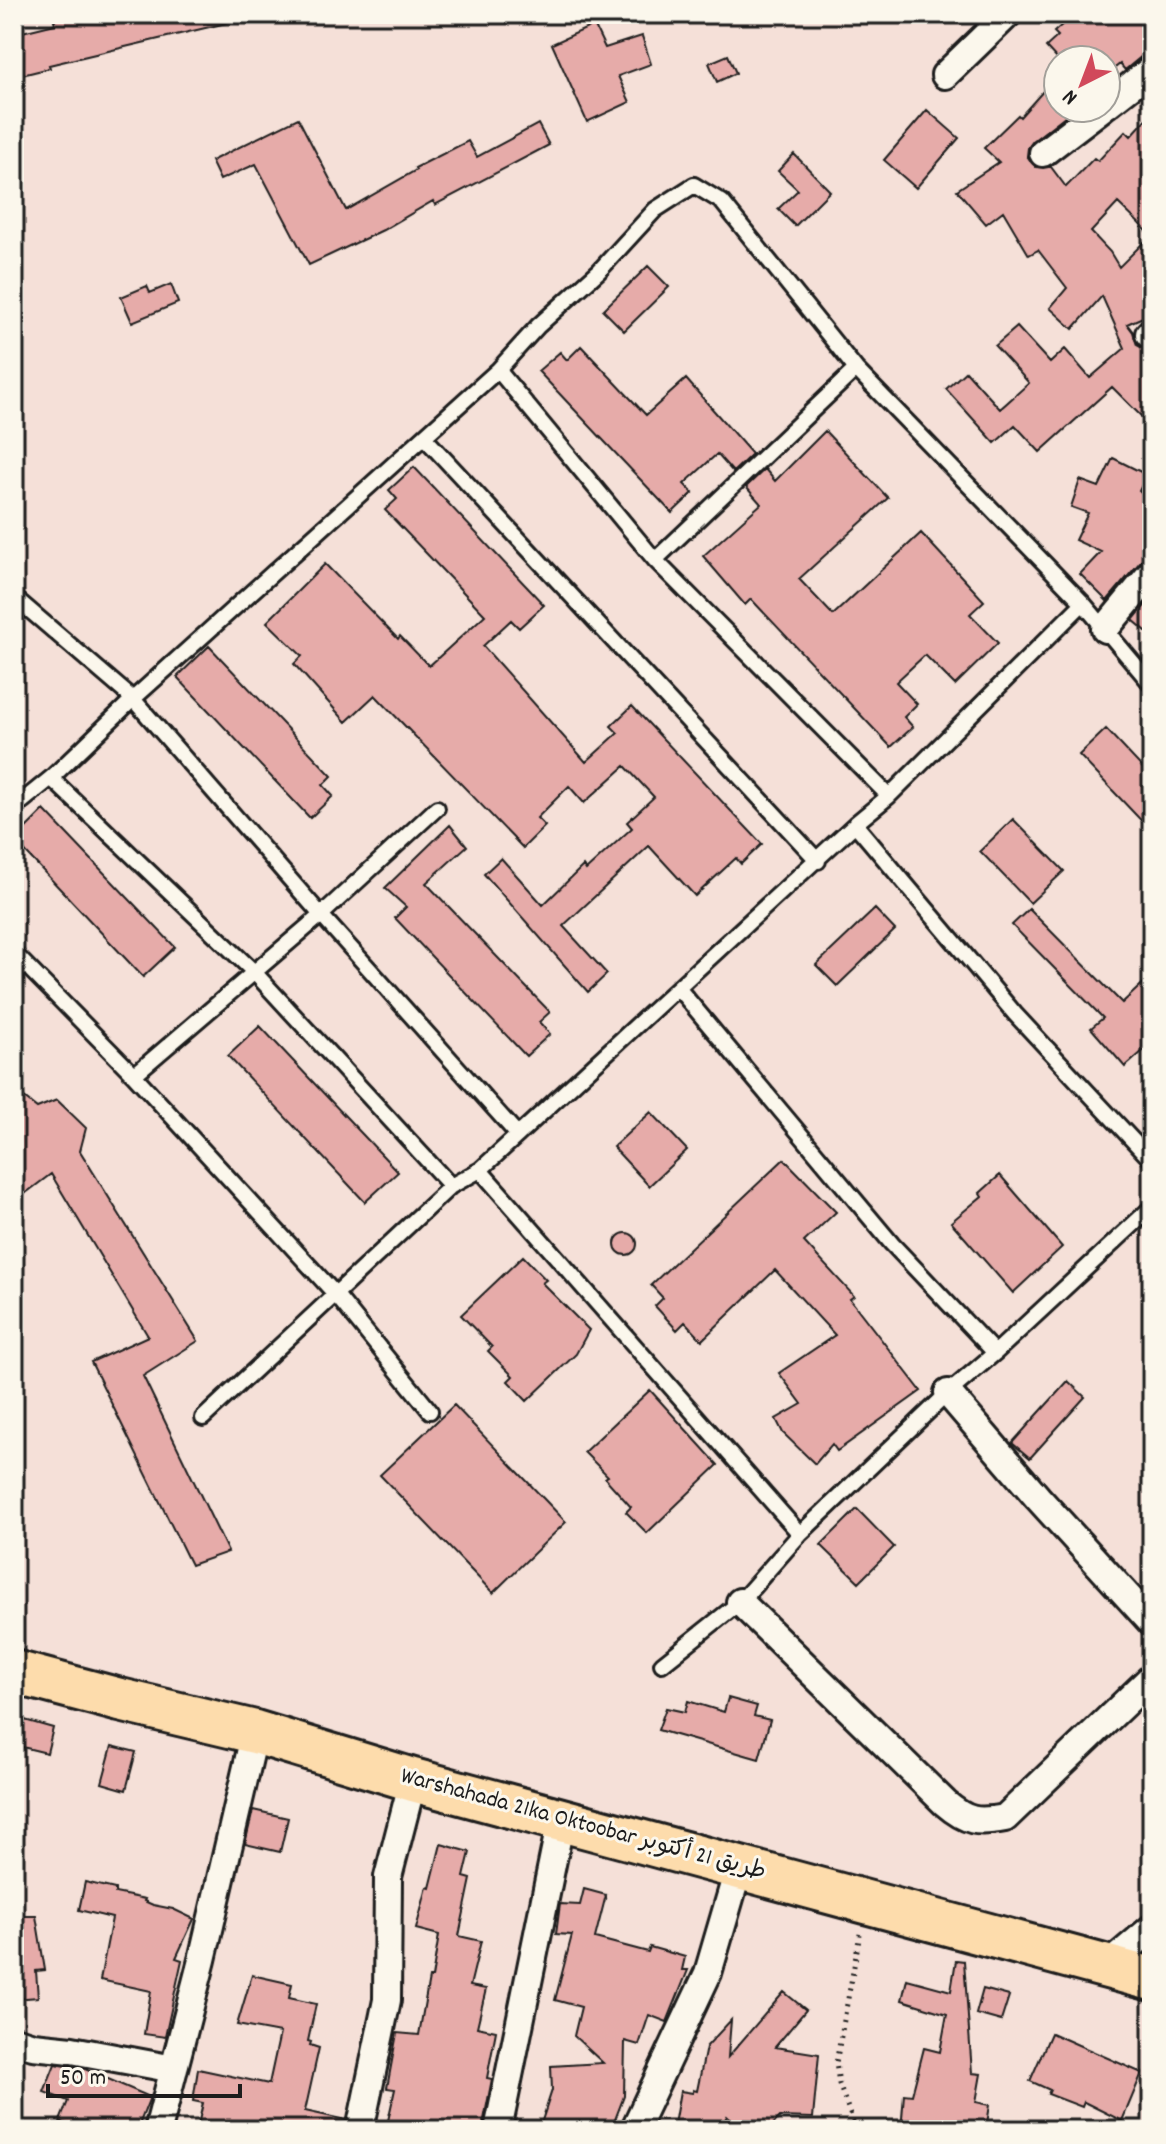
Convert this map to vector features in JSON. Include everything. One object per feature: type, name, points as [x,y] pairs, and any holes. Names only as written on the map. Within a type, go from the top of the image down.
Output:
[{"type":"main road","name":"Warshahada 21ka Oktoobar طريق 21 أكتوبر","points":[[14,1672],[255,1732],[413,1780],[1152,1979]]},
{"type":"street","points":[[945,75],[1008,14]]},
{"type":"street","points":[[1122,93],[1152,69]]},
{"type":"street","points":[[1043,153],[1081,124]]},
{"type":"street","points":[[1105,629],[1152,572]]},
{"type":"street","points":[[948,1393],[1152,1623]]},
{"type":"street","points":[[740,1602],[961,1817],[984,1822],[1005,1818],[1152,1677]]},
{"type":"street","points":[[158,2130],[255,1732]]},
{"type":"street","points":[[360,2130],[387,2000],[388,1877],[413,1780]]},
{"type":"street","points":[[498,2130],[561,1820]]},
{"type":"street","points":[[634,2130],[708,1973],[739,1867]]},
{"type":"street","points":[[1106,1967],[1152,1928]]},
{"type":"street","points":[[14,2040],[33,2046],[174,2069]]},
{"type":"lane","points":[[14,808],[51,778],[133,699],[498,370],[538,326],[599,271],[655,210],[694,185],[722,202],[856,369],[1083,603],[1152,685]]},
{"type":"lane","points":[[655,560],[856,369]]},
{"type":"lane","points":[[498,370],[655,560],[889,796]]},
{"type":"lane","points":[[424,437],[818,861]]},
{"type":"lane","points":[[20,602],[133,699],[518,1135]]},
{"type":"lane","points":[[203,1418],[337,1296],[451,1186],[480,1170],[889,796],[1083,603]]},
{"type":"lane","points":[[51,778],[254,972],[451,1186]]},
{"type":"lane","points":[[134,1075],[321,915],[437,808]]},
{"type":"lane","points":[[855,824],[1015,1014],[1152,1161]]},
{"type":"lane","points":[[14,953],[134,1075],[337,1296],[430,1411]]},
{"type":"lane","points":[[678,988],[892,1244],[995,1353]]},
{"type":"lane","points":[[480,1170],[800,1534]]},
{"type":"lane","points":[[662,1664],[740,1602],[800,1534],[948,1393],[1152,1207]]},
{"type":"path","points":[[856,2130],[839,2084],[836,2063],[866,1902]]},
{"type":"building","points":[[80,14],[234,14],[235,21],[49,65],[50,68],[14,77],[14,34]]},
{"type":"building","points":[[1074,14],[1152,14],[1152,53],[1142,56],[1125,70],[1122,66],[1122,44],[1049,44],[1058,36],[1054,32]]},
{"type":"building","points":[[594,25],[605,48],[642,36],[651,64],[618,76],[630,102],[587,122],[552,44]]},
{"type":"building","points":[[728,55],[736,73],[717,82],[709,63]]},
{"type":"building","points":[[1042,92],[1042,124],[1055,124],[1033,141],[1027,156],[1036,167],[1051,167],[1066,187],[1094,158],[1098,161],[1126,131],[1131,136],[1152,113],[1152,313],[1127,324],[1137,345],[1152,353],[1152,427],[1112,387],[1040,452],[1015,425],[995,443],[946,389],[966,371],[1000,409],[1029,383],[995,346],[1017,327],[1050,363],[1065,349],[1090,378],[1125,348],[1102,296],[1073,329],[1050,308],[1067,288],[1038,250],[1029,255],[1003,211],[986,224],[957,190],[999,162],[984,148],[1018,115],[1020,117]],"holes":[[[1118,203],[1151,235],[1119,267],[1091,232]]]},
{"type":"building","points":[[927,110],[959,138],[916,188],[884,160]]},
{"type":"building","points":[[298,118],[346,210],[415,168],[468,141],[477,157],[538,124],[549,145],[435,205],[433,201],[383,230],[309,265],[256,164],[220,180],[211,161]]},
{"type":"building","points":[[794,154],[830,191],[795,226],[778,209],[798,190],[778,171]]},
{"type":"building","points":[[648,266],[669,287],[624,331],[603,310]]},
{"type":"building","points":[[171,284],[178,303],[132,322],[121,297],[147,286],[150,293]]},
{"type":"building","points":[[581,346],[646,415],[686,379],[752,454],[733,472],[717,454],[684,484],[693,493],[672,513],[538,371],[560,352],[567,360]]},
{"type":"building","points":[[825,431],[888,498],[799,579],[833,615],[921,533],[984,601],[970,614],[998,643],[955,685],[925,655],[896,682],[917,704],[904,717],[913,727],[891,747],[751,599],[745,605],[703,556],[761,504],[746,487],[765,469],[775,481]]},
{"type":"building","points":[[1113,458],[1147,475],[1139,491],[1152,503],[1152,556],[1140,562],[1107,601],[1080,574],[1101,552],[1075,540],[1088,513],[1071,507],[1080,480],[1099,487]]},
{"type":"building","points":[[414,467],[544,605],[519,628],[511,620],[483,646],[586,762],[618,733],[611,726],[632,706],[762,844],[741,864],[736,858],[695,896],[649,846],[563,926],[607,974],[588,992],[484,874],[501,858],[543,905],[583,866],[586,870],[632,828],[627,822],[654,797],[625,766],[584,803],[569,786],[537,818],[545,826],[523,848],[375,695],[346,722],[294,664],[302,656],[267,622],[325,564],[398,639],[400,636],[429,666],[485,615],[385,510],[397,499],[389,490]]},
{"type":"building","points":[[1152,597],[1152,636],[1133,620]]},
{"type":"building","points":[[209,646],[332,776],[323,785],[333,796],[310,818],[177,677]]},
{"type":"building","points":[[1106,729],[1152,778],[1152,832],[1079,755]]},
{"type":"building","points":[[44,810],[175,947],[143,977],[14,840]]},
{"type":"building","points":[[1013,819],[1064,871],[1030,903],[980,851]]},
{"type":"building","points":[[450,825],[467,846],[426,883],[550,1012],[539,1022],[550,1034],[526,1056],[395,918],[406,907],[385,888]]},
{"type":"building","points":[[875,909],[895,930],[837,986],[816,965]]},
{"type":"building","points":[[1029,909],[1122,1003],[1152,975],[1152,1043],[1125,1067],[1091,1028],[1103,1018],[1012,925]]},
{"type":"building","points":[[260,1026],[398,1172],[365,1202],[228,1056]]},
{"type":"building","points":[[14,1090],[37,1108],[57,1100],[86,1128],[80,1151],[198,1341],[143,1376],[228,1552],[191,1565],[91,1362],[148,1336],[51,1174],[14,1202]]},
{"type":"building","points":[[651,1112],[687,1150],[649,1186],[613,1147]]},
{"type":"building","points":[[784,1159],[836,1212],[804,1242],[854,1296],[850,1299],[921,1391],[837,1451],[832,1444],[815,1464],[783,1433],[776,1419],[802,1404],[779,1373],[835,1335],[775,1270],[702,1340],[685,1322],[677,1330],[655,1306],[663,1298],[651,1285]]},
{"type":"building","points":[[1000,1175],[1062,1247],[1013,1293],[951,1222],[982,1196],[980,1193]]},
{"type":"building","points":[[626,1233],[634,1236],[637,1244],[634,1252],[626,1255],[618,1252],[615,1244],[618,1236]]},
{"type":"building","points":[[523,1256],[546,1280],[542,1283],[589,1330],[576,1354],[527,1401],[508,1381],[513,1376],[488,1351],[492,1347],[461,1315]]},
{"type":"building","points":[[1068,1381],[1085,1397],[1030,1458],[1012,1443]]},
{"type":"building","points":[[650,1390],[718,1465],[647,1533],[626,1512],[631,1507],[605,1478],[608,1476],[584,1452]]},
{"type":"building","points":[[454,1405],[566,1522],[493,1593],[380,1475]]},
{"type":"building","points":[[857,1509],[894,1547],[859,1582],[821,1545]]},
{"type":"building","points":[[728,1698],[757,1706],[754,1716],[770,1720],[759,1759],[658,1730],[666,1708],[685,1712],[688,1701],[724,1712]]},
{"type":"building","points":[[14,1717],[53,1728],[47,1753],[14,1745]]},
{"type":"building","points":[[112,1746],[136,1752],[126,1790],[102,1783]]},
{"type":"building","points":[[253,1810],[288,1818],[280,1852],[245,1844]]},
{"type":"building","points":[[441,1844],[470,1852],[464,1877],[471,1879],[459,1936],[481,1941],[470,1986],[486,1989],[477,2027],[496,2031],[487,2078],[492,2079],[482,2130],[386,2130],[395,2089],[387,2088],[397,2033],[419,2035],[429,1978],[432,1978],[439,1935],[416,1929]]},
{"type":"building","points":[[85,1882],[115,1889],[115,1893],[145,1899],[153,1905],[173,1909],[194,1919],[176,1958],[182,1960],[165,2037],[144,2034],[151,1991],[100,1980],[112,1918],[79,1910]]},
{"type":"building","points":[[584,1889],[606,1895],[595,1938],[648,1952],[650,1947],[685,1957],[682,1970],[688,1970],[667,2022],[649,2015],[639,2045],[625,2041],[624,2096],[611,2130],[539,2130],[552,2090],[551,2066],[603,2063],[574,2036],[581,2007],[555,2000],[572,1935],[556,1934],[560,1904],[580,1905]]},
{"type":"building","points":[[14,1916],[36,1916],[45,1970],[36,1971],[38,1997],[14,1999]]},
{"type":"building","points":[[956,1960],[964,1961],[972,2073],[981,2074],[976,2102],[990,2105],[986,2130],[930,2122],[929,2130],[901,2130],[904,2094],[912,2095],[924,2048],[940,2052],[947,2014],[902,2000],[907,1979],[951,1991]]},
{"type":"building","points":[[252,1975],[292,1984],[289,1998],[316,2004],[308,2041],[319,2048],[305,2111],[346,2120],[344,2130],[197,2130],[203,2103],[193,2101],[198,2069],[269,2084],[280,2033],[237,2025]]},
{"type":"building","points":[[983,1989],[1009,1996],[1001,2021],[976,2014]]},
{"type":"building","points":[[784,1992],[806,2010],[775,2047],[819,2054],[813,2118],[780,2117],[768,2130],[742,2130],[727,2116],[719,2130],[673,2130],[680,2091],[697,2091],[706,2047],[731,2020],[728,2057]]},
{"type":"building","points":[[1051,2033],[1142,2073],[1122,2121],[1084,2102],[1082,2107],[1048,2094],[1050,2090],[1030,2081]]},
{"type":"building","points":[[55,2064],[85,2069],[150,2097],[137,2130],[80,2130],[60,2121],[68,2101],[44,2092]]}]
